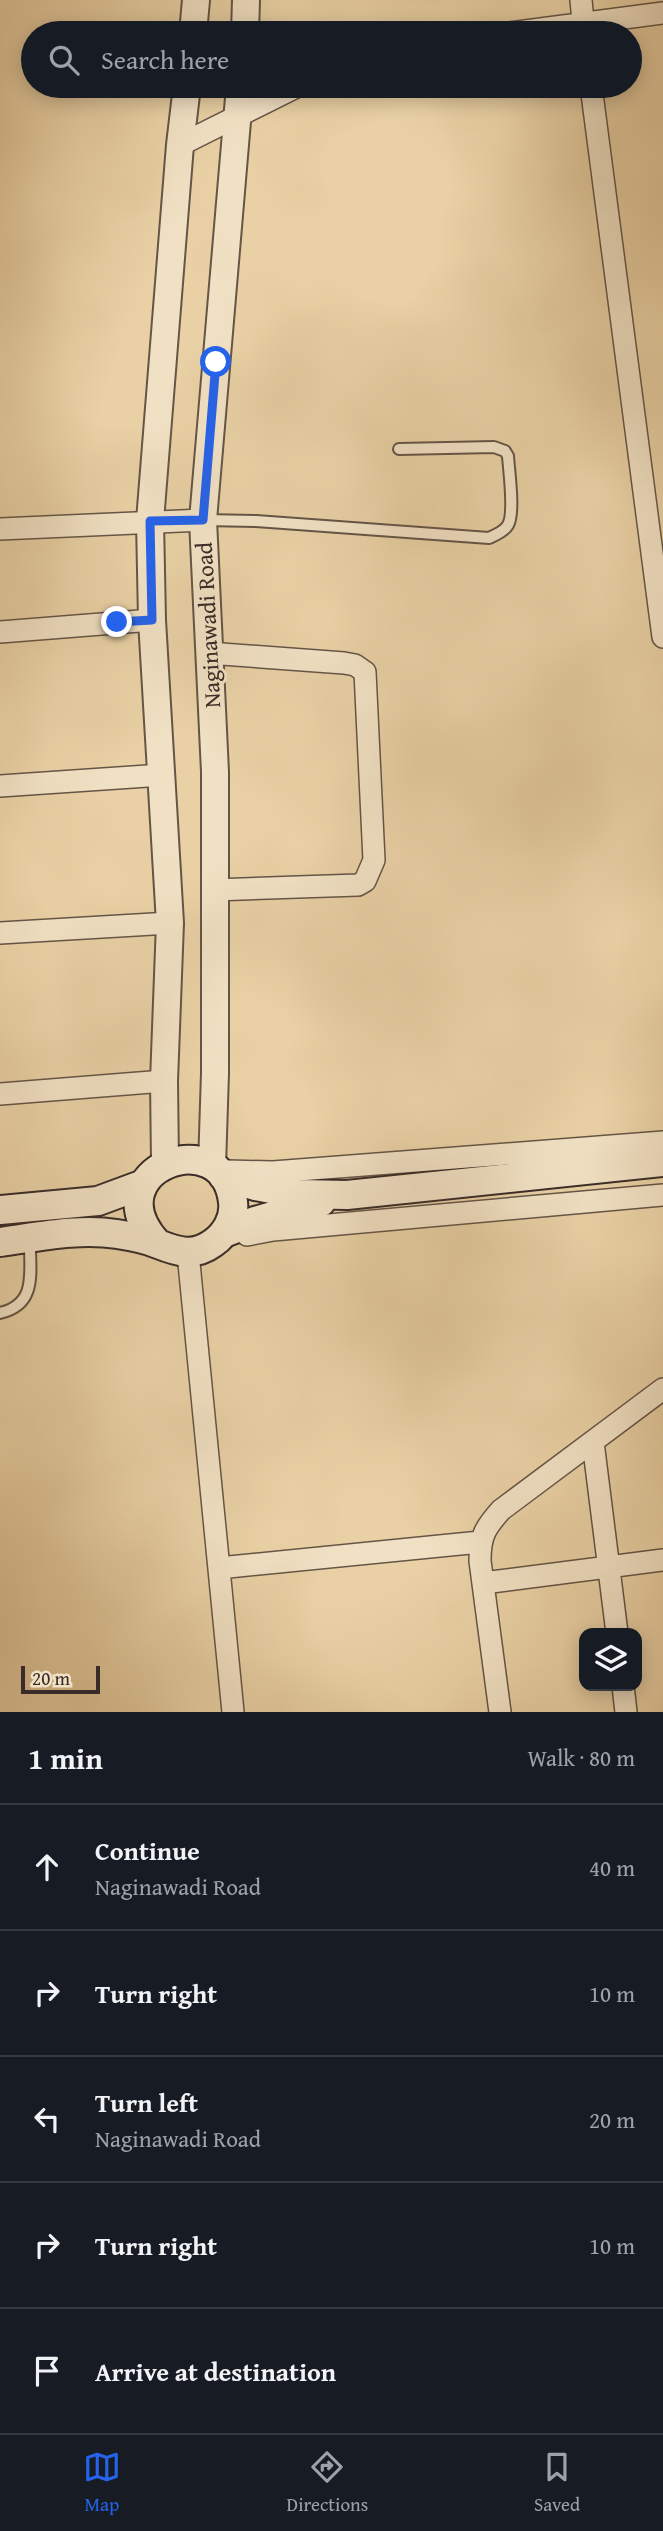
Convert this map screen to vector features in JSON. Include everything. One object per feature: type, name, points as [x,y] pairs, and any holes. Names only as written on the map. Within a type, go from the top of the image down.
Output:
[{"type":"main road","points":[[157,1243],[146,1231],[140,1216],[139,1200],[144,1184],[154,1171],[184,1158],[198,1160],[255,1186],[298,1194],[347,1195],[663,1162]]},
{"type":"main road","points":[[218,1171],[230,1189],[233,1203],[232,1218],[219,1238]]},
{"type":"main road","points":[[0,1210],[98,1201],[144,1184]]},
{"type":"main road","points":[[0,1242],[82,1232],[115,1234],[188,1253],[202,1250],[219,1238],[255,1221],[347,1195]]},
{"type":"street","points":[[194,21],[196,0]]},
{"type":"street","points":[[246,0],[246,21]]},
{"type":"street","points":[[581,0],[583,21]]},
{"type":"street","points":[[624,21],[663,13]]},
{"type":"street","points":[[165,1164],[164,1081],[170,923],[152,620],[150,521],[186,98]]},
{"type":"street","name":"Naginawadi Road","points":[[218,1171],[215,1073],[215,772],[203,520],[239,98]]},
{"type":"street","points":[[180,145],[274,98]]},
{"type":"street","points":[[593,98],[663,636]]},
{"type":"street","points":[[0,528],[203,520]]},
{"type":"street","points":[[0,632],[152,620]]},
{"type":"street","points":[[208,653],[344,663],[355,665],[365,672],[374,860],[365,881],[358,885],[214,890]]},
{"type":"street","points":[[0,786],[162,775]]},
{"type":"street","points":[[0,933],[170,923]]},
{"type":"street","points":[[0,1094],[164,1081]]},
{"type":"street","points":[[218,1171],[273,1172],[663,1142]]},
{"type":"street","points":[[219,1238],[273,1230],[663,1195]]},
{"type":"street","points":[[188,1253],[233,1712]]},
{"type":"street","points":[[500,1712],[480,1542],[488,1524],[501,1510],[663,1390]]},
{"type":"street","points":[[593,1442],[616,1628]]},
{"type":"street","points":[[219,1568],[480,1542]]},
{"type":"street","points":[[483,1583],[663,1560]]},
{"type":"street","points":[[624,1691],[626,1712]]},
{"type":"lane","points":[[203,520],[256,521],[489,538],[508,525],[508,456],[505,451],[494,447],[398,449]]},
{"type":"lane","points":[[0,1313],[13,1310],[25,1300],[29,1288],[30,1238]]},
{"type":"route","points":[[117,622],[152,620],[150,521],[203,520],[216,362]]}]
